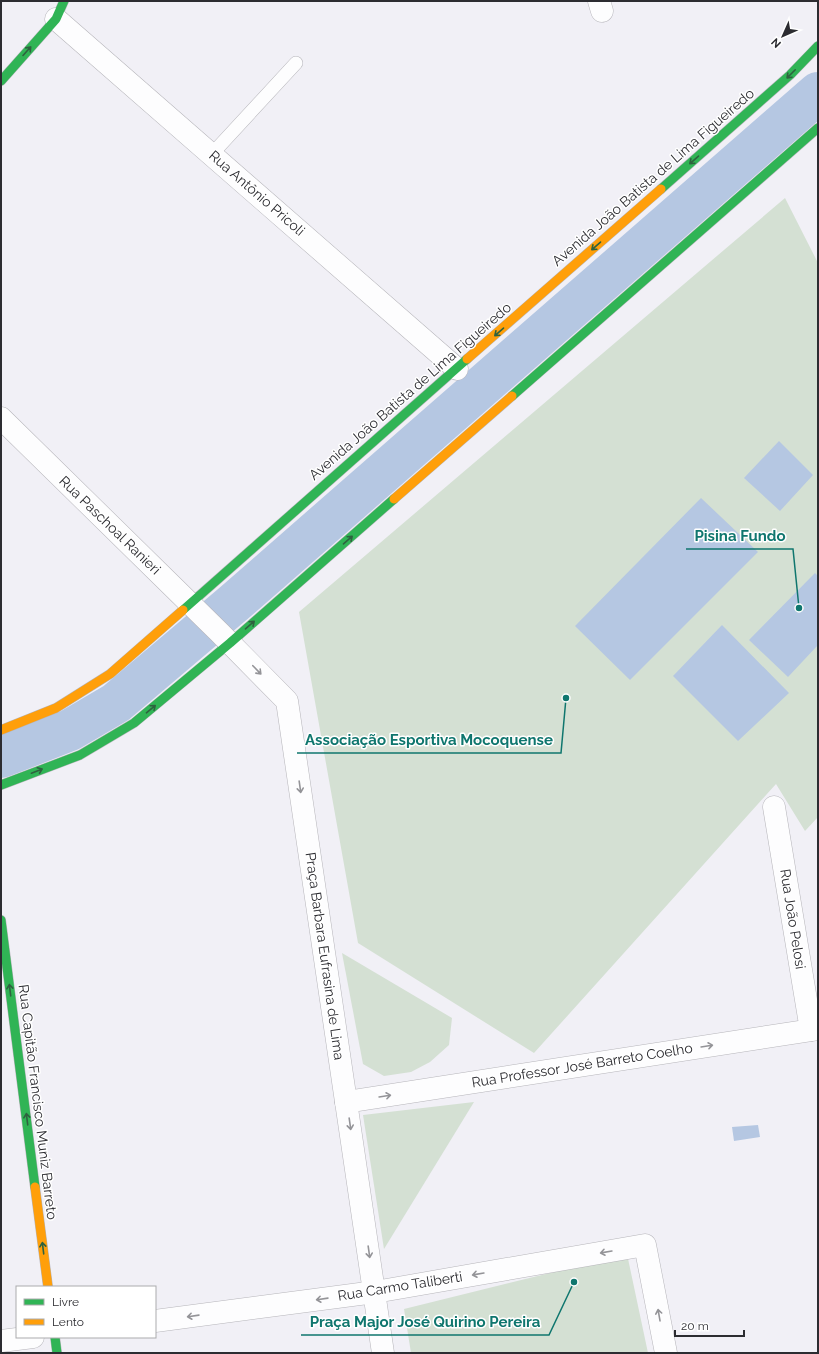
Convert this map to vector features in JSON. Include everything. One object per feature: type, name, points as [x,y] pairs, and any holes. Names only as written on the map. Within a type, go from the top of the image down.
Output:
[{"type":"main road","points":[[1,81],[60,10]]},
{"type":"main road","name":"Avenida João Batista de Lima Figueiredo","points":[[1,730],[56,708],[110,674],[196,609],[457,369],[790,75],[818,46]]},
{"type":"main road","points":[[1,785],[80,755],[134,723],[225,637],[818,128]]},
{"type":"main road","points":[[794,150],[812,147]]},
{"type":"main road","name":"Rua Capitão Francisco Muniz Barreto","points":[[1,920],[4,969],[48,1286]]},
{"type":"main road","points":[[55,1338],[57,1353]]},
{"type":"street","name":"Rua Antônio Pricoli","points":[[60,10],[212,154],[457,369]]},
{"type":"street","name":"Rua Paschoal Ranieri","points":[[1,418],[225,637]]},
{"type":"street","name":"Praça Barbara Eufrasina de Lima","points":[[225,637],[287,701],[383,1353]]},
{"type":"street","name":"Rua João Pelosi","points":[[774,807],[814,1030]]},
{"type":"street","name":"Rua Professor José Barreto Coelho","points":[[346,1102],[814,1030]]},
{"type":"street","name":"Rua Carmo Taliberti","points":[[156,1321],[375,1292],[645,1245],[666,1353]]},
{"type":"street","points":[[1,1341],[25,1338]]},
{"type":"lane","points":[[212,154],[296,63]]},
{"type":"green space","points":[[785,198],[818,263],[818,817],[805,831],[776,784],[534,1053],[358,943],[299,612]]},
{"type":"green space","points":[[342,953],[452,1018],[449,1045],[430,1062],[411,1072],[384,1076],[363,1064]]},
{"type":"green space","points":[[474,1102],[384,1249],[363,1115]]},
{"type":"green space","points":[[627,1254],[648,1353],[411,1353],[404,1309]]},
{"type":"water","points":[[779,441],[813,475],[780,511],[744,478]]},
{"type":"water","points":[[701,498],[758,552],[630,680],[575,626]]},
{"type":"water","points":[[815,573],[818,576],[818,645],[788,677],[749,640]]},
{"type":"water","points":[[722,625],[789,693],[738,741],[673,676]]},
{"type":"water","points":[[758,1125],[760,1137],[734,1141],[732,1127]]},
{"type":"waterway","points":[[1,757],[70,730],[116,703],[234,603],[818,93]]},
{"type":"traffic: fast","points":[[1,81],[56,19],[64,1]]},
{"type":"traffic: fast","points":[[661,189],[790,75],[818,46]]},
{"type":"traffic: fast","points":[[512,396],[818,128]]},
{"type":"traffic: fast","points":[[183,610],[467,359]]},
{"type":"traffic: fast","points":[[1,785],[80,755],[134,723],[230,643],[394,499]]},
{"type":"traffic: fast","points":[[1,920],[35,1187]]},
{"type":"traffic: fast","points":[[55,1338],[57,1353]]},
{"type":"traffic: slow","points":[[467,359],[661,189]]},
{"type":"traffic: slow","points":[[394,499],[512,396]]},
{"type":"traffic: slow","points":[[1,730],[56,708],[110,674],[183,610]]},
{"type":"traffic: slow","points":[[35,1187],[48,1286]]},
{"type":"place","name":"Pisina Fundo","points":[[799,608]]},
{"type":"place","name":"Associação Esportiva Mocoquense","points":[[566,698]]},
{"type":"place","name":"Praça Major José Quirino Pereira","points":[[574,1282]]}]
